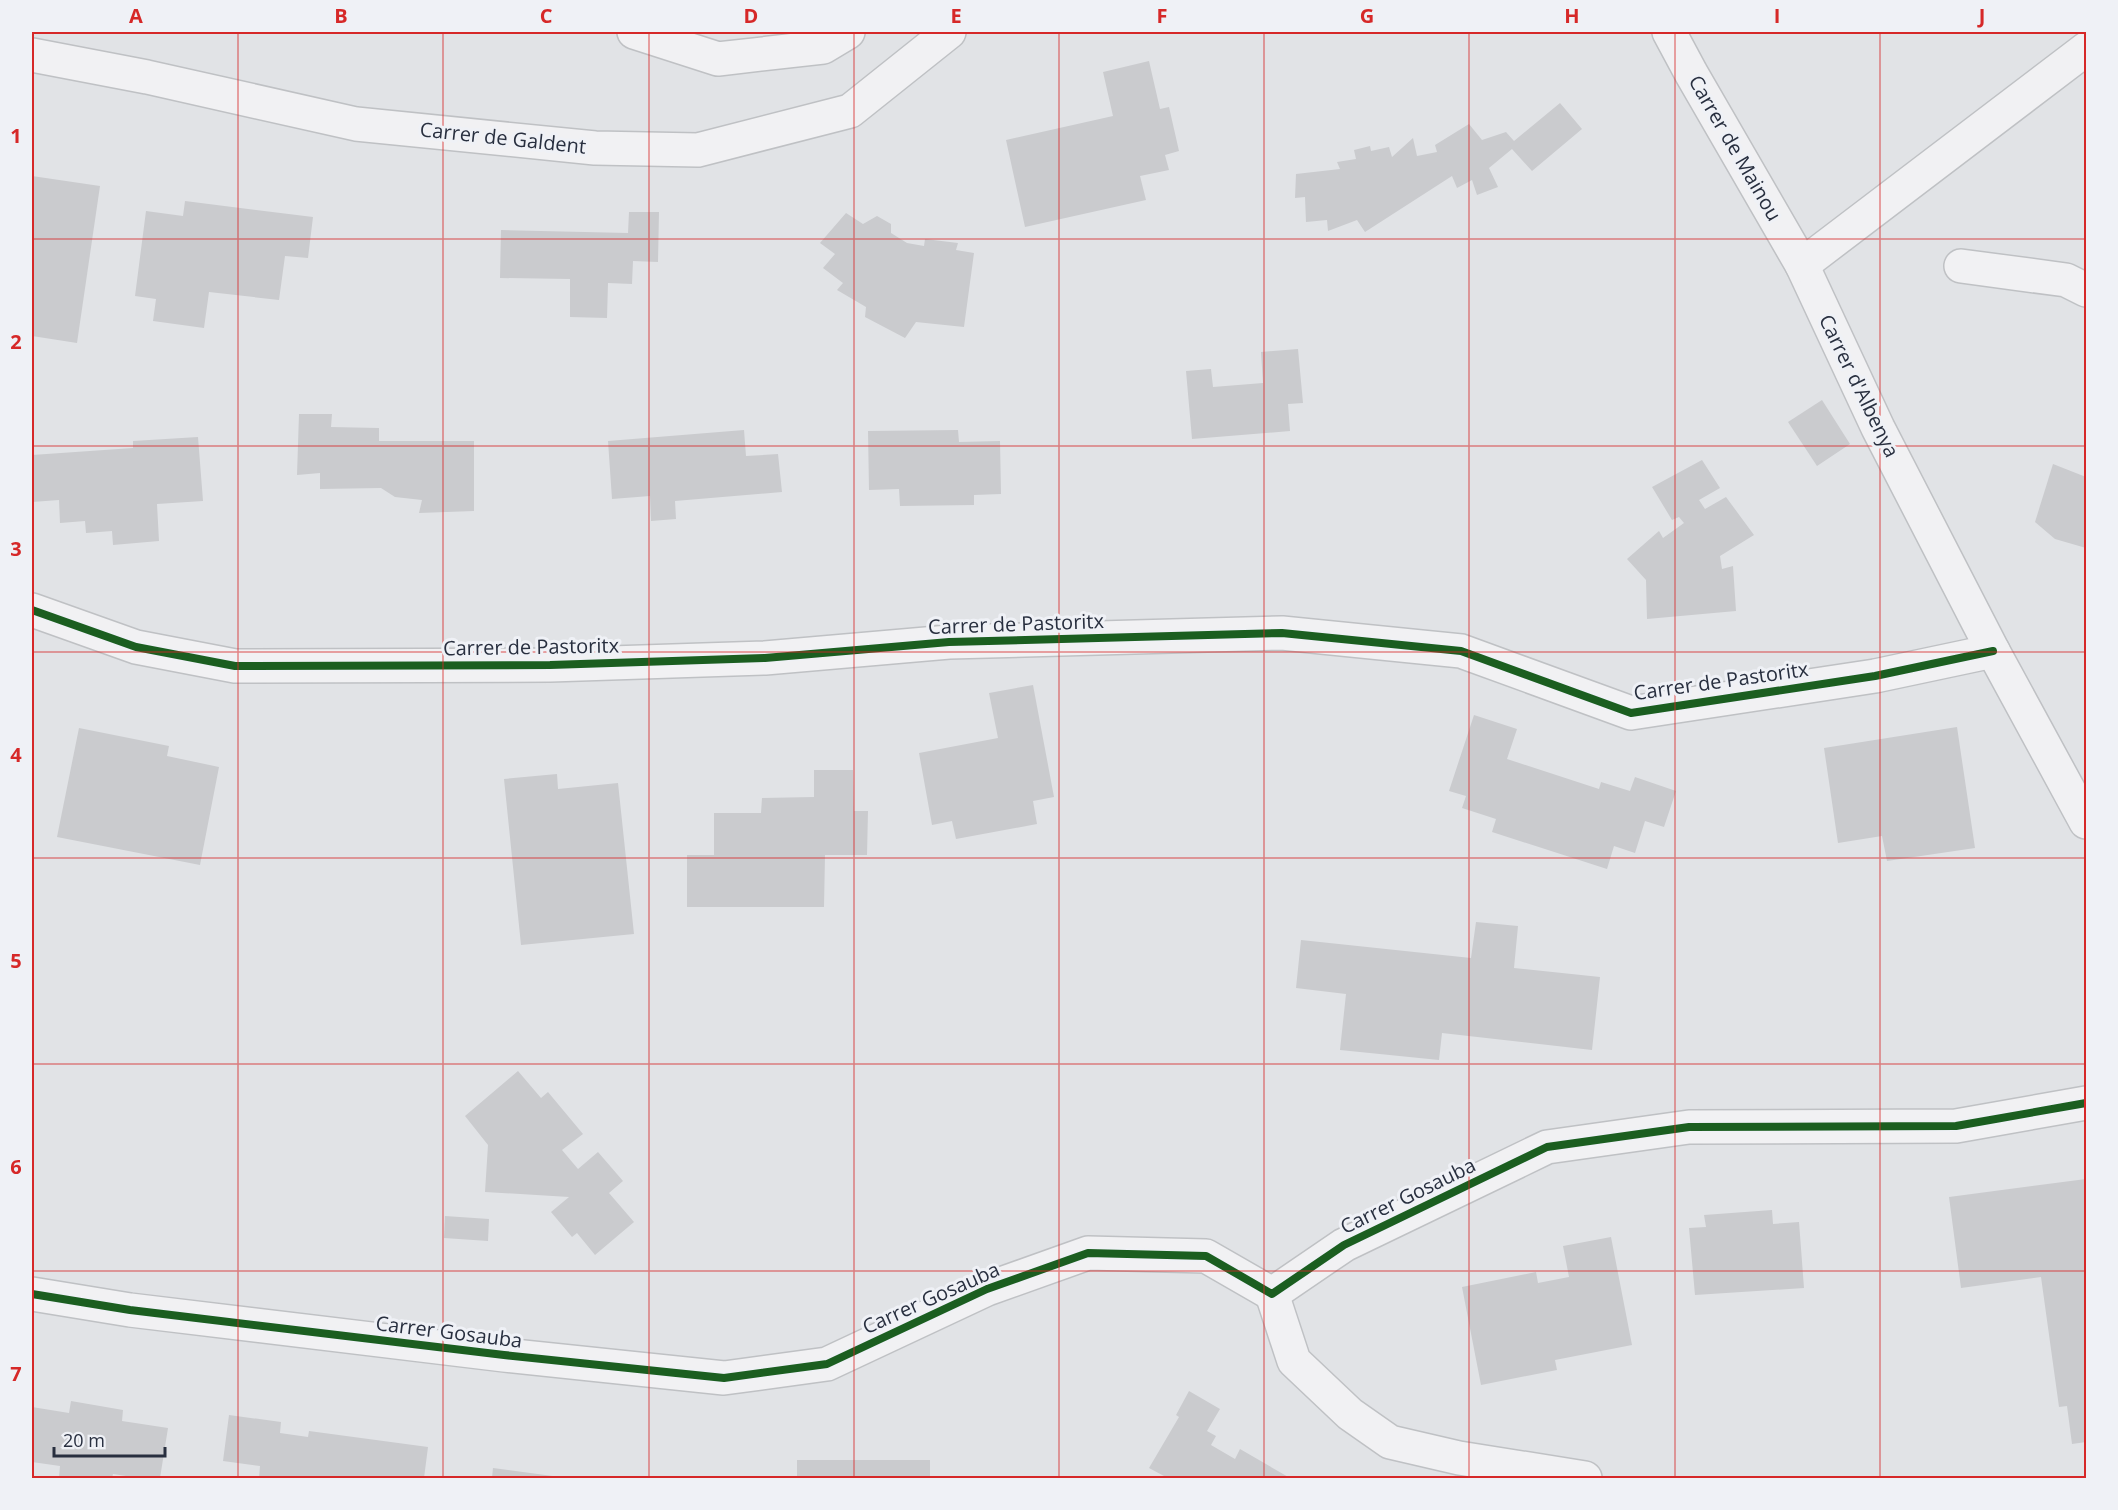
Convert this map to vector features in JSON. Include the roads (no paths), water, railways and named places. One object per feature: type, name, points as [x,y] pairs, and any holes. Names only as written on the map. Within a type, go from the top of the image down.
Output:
[{"type":"street","points":[[634,32],[718,60],[823,47],[848,32]]},
{"type":"street","name":"Carrer de Galdent","points":[[32,55],[147,77],[356,124],[595,147],[698,150],[850,111],[949,32]]},
{"type":"street","name":"Carrer de Mainou","points":[[1669,32],[1802,265]]},
{"type":"street","points":[[1802,265],[2086,49]]},
{"type":"street","name":"Carrer d'Albenya","points":[[1802,265],[1878,428],[1993,651],[2086,822]]},
{"type":"street","points":[[1961,266],[2066,280],[2086,290]]},
{"type":"street","name":"Carrer de Pastoritx","points":[[32,610],[136,646],[235,666],[562,664],[765,658],[949,642],[1282,633],[1461,651],[1631,712],[1875,676],[1993,651]]},
{"type":"street","name":"Carrer Gosauba","points":[[32,1294],[130,1310],[504,1355],[724,1378],[827,1364],[987,1289],[1088,1253],[1206,1256],[1272,1294],[1344,1245],[1547,1147],[1689,1127],[1956,1126],[2086,1103]]},
{"type":"street","points":[[1272,1294],[1294,1361],[1350,1414],[1390,1442],[1459,1458],[1585,1479]]}]
